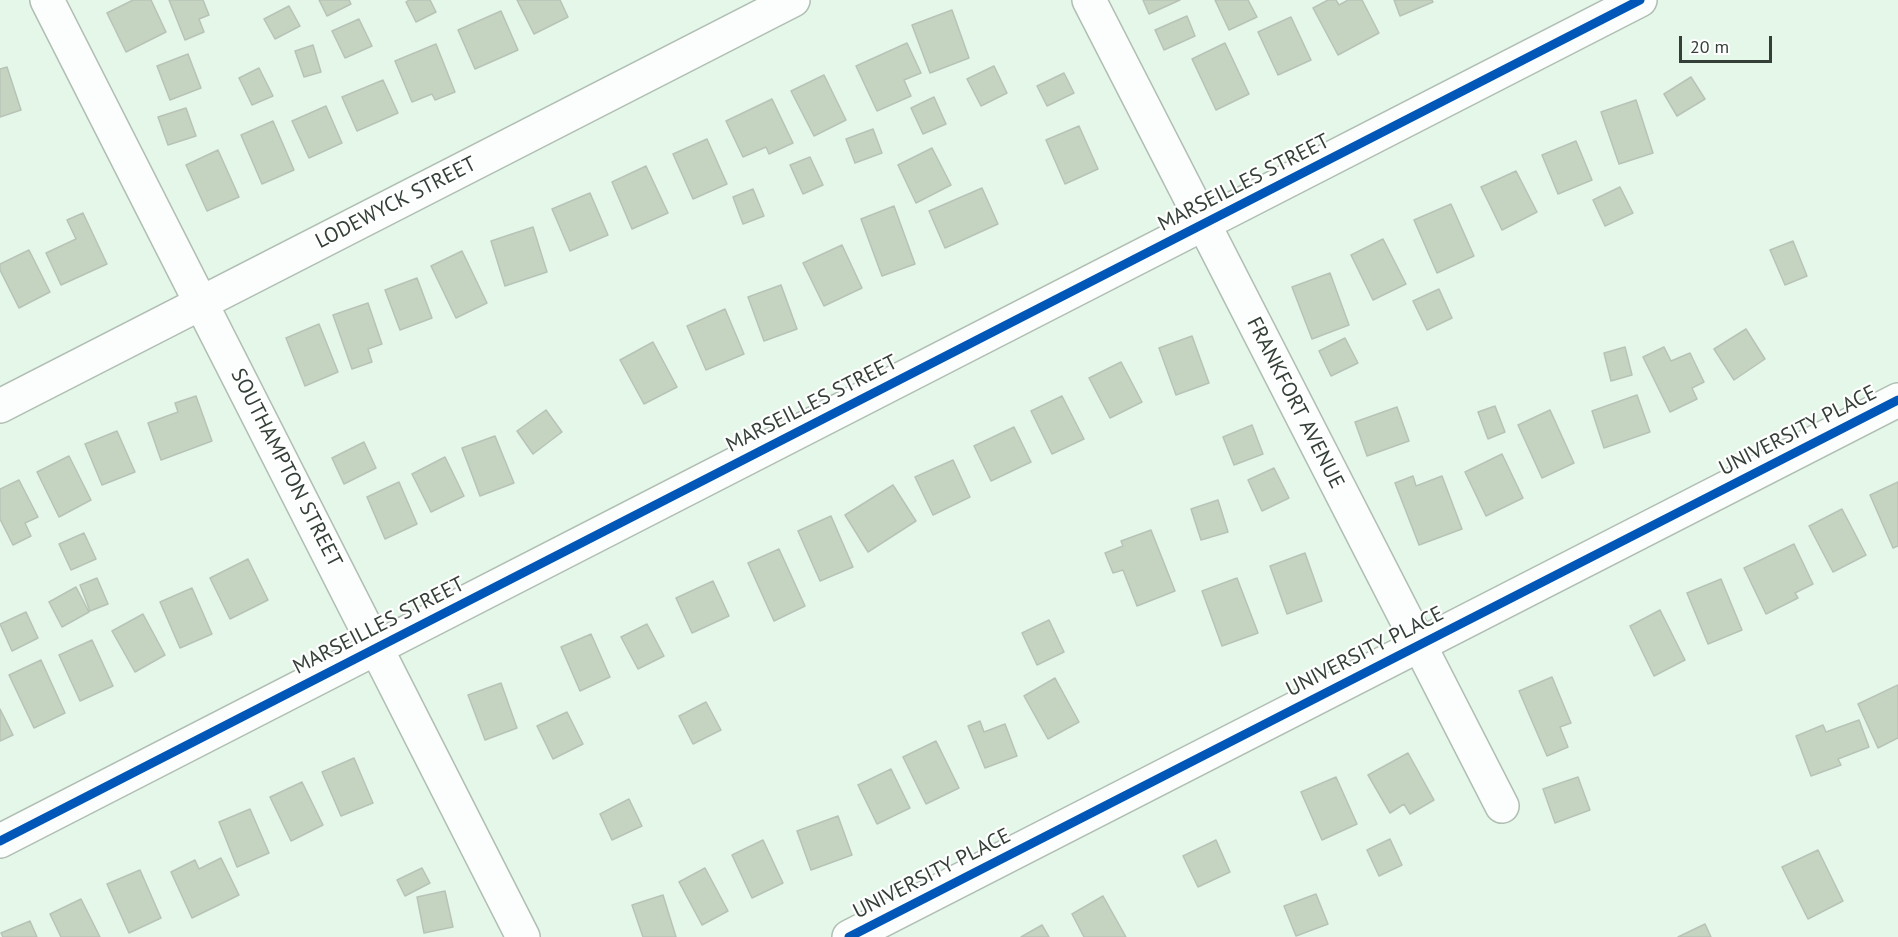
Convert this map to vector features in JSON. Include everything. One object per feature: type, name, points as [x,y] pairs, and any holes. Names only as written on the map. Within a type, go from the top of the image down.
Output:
[{"type":"street","name":"SOUTHAMPTON STREET","points":[[47,0],[524,937]]},
{"type":"street","name":"LODEWYCK STREET","points":[[0,406],[793,0]]},
{"type":"street","name":"FRANKFORT AVENUE","points":[[1089,0],[1502,806]]},
{"type":"street","name":"MARSEILLES STREET","points":[[0,841],[1640,0]]},
{"type":"street","name":"UNIVERSITY PLACE","points":[[849,937],[1898,400]]},
{"type":"building","points":[[133,0],[151,0],[166,32],[126,52],[107,13]]},
{"type":"building","points":[[169,0],[203,0],[209,15],[199,19],[204,32],[185,40]]},
{"type":"building","points":[[319,0],[349,0],[351,4],[327,16]]},
{"type":"building","points":[[430,0],[436,12],[416,22],[406,2]]},
{"type":"building","points":[[517,0],[560,0],[568,17],[534,34]]},
{"type":"building","points":[[1143,0],[1180,0],[1149,14]]},
{"type":"building","points":[[1215,0],[1248,0],[1257,17],[1229,30]]},
{"type":"building","points":[[1328,0],[1336,0],[1339,5],[1348,0],[1362,0],[1379,33],[1338,55],[1313,8]]},
{"type":"building","points":[[1394,0],[1432,0],[1433,2],[1400,16]]},
{"type":"building","points":[[289,6],[300,26],[275,39],[264,19]]},
{"type":"building","points":[[952,10],[969,58],[930,73],[912,25]]},
{"type":"building","points":[[501,11],[518,50],[475,69],[458,30]]},
{"type":"building","points":[[1187,16],[1195,36],[1164,50],[1155,30]]},
{"type":"building","points":[[1291,17],[1311,60],[1278,75],[1258,32]]},
{"type":"building","points":[[359,19],[372,46],[345,58],[332,31]]},
{"type":"building","points":[[907,43],[921,73],[904,80],[911,96],[877,111],[856,66]]},
{"type":"building","points":[[1225,43],[1249,94],[1216,110],[1192,59]]},
{"type":"building","points":[[436,44],[455,92],[435,100],[432,94],[412,102],[395,61]]},
{"type":"building","points":[[313,45],[321,72],[304,77],[295,51]]},
{"type":"building","points":[[188,54],[201,88],[170,100],[157,66]]},
{"type":"building","points":[[994,66],[1007,93],[981,106],[967,79]]},
{"type":"building","points":[[7,67],[21,110],[0,117],[0,69]]},
{"type":"building","points":[[259,68],[273,96],[252,105],[239,78]]},
{"type":"building","points":[[1064,73],[1074,93],[1047,106],[1037,86]]},
{"type":"building","points":[[824,75],[846,120],[814,136],[791,91]]},
{"type":"building","points":[[1691,77],[1705,99],[1677,116],[1664,94]]},
{"type":"building","points":[[383,80],[398,113],[357,131],[342,97]]},
{"type":"building","points":[[934,97],[946,124],[923,134],[911,108]]},
{"type":"building","points":[[772,99],[793,143],[769,154],[766,147],[743,157],[726,121]]},
{"type":"building","points":[[1636,100],[1653,153],[1619,164],[1601,112]]},
{"type":"building","points":[[326,106],[342,143],[309,158],[292,121]]},
{"type":"building","points":[[186,108],[196,136],[168,145],[158,117]]},
{"type":"building","points":[[273,121],[294,170],[262,184],[241,135]]},
{"type":"building","points":[[1079,126],[1098,169],[1065,184],[1046,140]]},
{"type":"building","points":[[873,129],[882,153],[855,163],[846,139]]},
{"type":"building","points":[[707,139],[727,184],[693,199],[673,154]]},
{"type":"building","points":[[1576,141],[1592,180],[1558,194],[1542,155]]},
{"type":"building","points":[[932,148],[951,185],[916,203],[898,165]]},
{"type":"building","points":[[218,150],[239,197],[207,211],[186,165]]},
{"type":"building","points":[[810,157],[823,185],[803,194],[790,165]]},
{"type":"building","points":[[646,166],[668,213],[632,229],[612,182]]},
{"type":"building","points":[[1516,171],[1537,212],[1502,230],[1481,187]]},
{"type":"building","points":[[1620,187],[1633,213],[1605,226],[1593,200]]},
{"type":"building","points":[[982,188],[998,224],[945,248],[929,211]]},
{"type":"building","points":[[753,189],[764,216],[743,224],[733,197]]},
{"type":"building","points":[[590,193],[608,235],[570,251],[552,209]]},
{"type":"building","points":[[1451,204],[1474,256],[1437,273],[1414,220]]},
{"type":"building","points":[[894,206],[915,264],[882,276],[861,219]]},
{"type":"building","points":[[83,213],[107,264],[61,285],[46,253],[76,239],[67,220]]},
{"type":"building","points":[[533,227],[547,272],[505,286],[491,241]]},
{"type":"building","points":[[1383,239],[1406,284],[1373,300],[1351,255]]},
{"type":"building","points":[[1793,241],[1807,276],[1785,285],[1770,250]]},
{"type":"building","points":[[842,245],[862,288],[824,306],[803,263]]},
{"type":"building","points":[[29,250],[50,292],[19,308],[0,270],[0,264]]},
{"type":"building","points":[[462,251],[487,303],[456,318],[431,266]]},
{"type":"building","points":[[1330,273],[1349,325],[1312,339],[1292,287]]},
{"type":"building","points":[[417,278],[432,318],[400,330],[385,290]]},
{"type":"building","points":[[781,285],[797,329],[764,341],[748,297]]},
{"type":"building","points":[[1439,289],[1452,318],[1427,330],[1413,301]]},
{"type":"building","points":[[368,303],[382,344],[368,349],[372,362],[352,369],[333,315]]},
{"type":"building","points":[[725,309],[744,354],[706,370],[687,326]]},
{"type":"building","points":[[319,324],[338,372],[305,386],[286,338]]},
{"type":"building","points":[[1746,329],[1765,359],[1734,380],[1714,349]]},
{"type":"building","points":[[1192,336],[1209,383],[1176,395],[1159,348]]},
{"type":"building","points":[[1345,338],[1358,363],[1331,376],[1319,351]]},
{"type":"building","points":[[653,342],[677,387],[644,404],[620,360]]},
{"type":"building","points":[[1625,347],[1632,375],[1611,381],[1604,353]]},
{"type":"building","points":[[1664,347],[1671,361],[1690,353],[1704,382],[1692,388],[1697,399],[1670,412],[1643,357]]},
{"type":"building","points":[[1121,362],[1142,402],[1110,418],[1089,378]]},
{"type":"building","points":[[1637,395],[1650,432],[1604,448],[1592,411]]},
{"type":"building","points":[[196,396],[212,441],[161,460],[148,423],[178,412],[175,403]]},
{"type":"building","points":[[1062,396],[1084,439],[1052,454],[1031,411]]},
{"type":"building","points":[[1495,406],[1505,432],[1488,439],[1478,412]]},
{"type":"building","points":[[1397,407],[1409,441],[1367,456],[1355,422]]},
{"type":"building","points":[[546,410],[562,432],[533,454],[517,431]]},
{"type":"building","points":[[1550,410],[1574,463],[1542,478],[1518,425]]},
{"type":"building","points":[[1252,425],[1263,454],[1234,465],[1223,437]]},
{"type":"building","points":[[1014,427],[1031,462],[991,481],[974,446]]},
{"type":"building","points":[[117,431],[135,472],[102,485],[85,444]]},
{"type":"building","points":[[495,436],[514,483],[480,496],[462,448]]},
{"type":"building","points":[[364,442],[376,468],[344,484],[332,458]]},
{"type":"building","points":[[1502,454],[1523,498],[1486,516],[1465,472]]},
{"type":"building","points":[[69,456],[91,500],[59,517],[37,472]]},
{"type":"building","points":[[445,457],[464,496],[431,512],[412,474]]},
{"type":"building","points":[[953,460],[970,497],[933,515],[915,477]]},
{"type":"building","points":[[1274,468],[1289,498],[1262,511],[1248,480]]},
{"type":"building","points":[[1413,476],[1416,486],[1442,476],[1462,529],[1419,545],[1395,483]]},
{"type":"building","points":[[19,480],[38,517],[25,523],[31,536],[13,545],[0,519],[0,489]]},
{"type":"building","points":[[399,482],[417,524],[385,539],[367,497]]},
{"type":"building","points":[[1898,482],[1898,546],[1893,548],[1870,495]]},
{"type":"building","points":[[893,485],[916,521],[868,552],[845,515]]},
{"type":"building","points":[[1218,500],[1228,532],[1201,540],[1191,509]]},
{"type":"building","points":[[1842,509],[1866,555],[1833,572],[1809,526]]},
{"type":"building","points":[[831,516],[853,567],[820,581],[798,531]]},
{"type":"building","points":[[1151,530],[1175,591],[1137,606],[1123,570],[1113,573],[1105,553],[1123,546],[1121,541]]},
{"type":"building","points":[[84,533],[96,559],[71,570],[59,544]]},
{"type":"building","points":[[1794,544],[1813,584],[1795,593],[1798,598],[1766,614],[1744,568]]},
{"type":"building","points":[[779,549],[805,606],[774,621],[748,563]]},
{"type":"building","points":[[1305,553],[1322,601],[1287,614],[1270,566]]},
{"type":"building","points":[[248,559],[268,600],[230,619],[210,578]]},
{"type":"building","points":[[97,578],[108,604],[90,611],[80,585]]},
{"type":"building","points":[[1237,578],[1258,633],[1222,646],[1202,591]]},
{"type":"building","points":[[1721,579],[1742,630],[1708,644],[1687,593]]},
{"type":"building","points":[[713,581],[729,616],[692,633],[676,598]]},
{"type":"building","points":[[76,587],[89,612],[62,627],[49,602]]},
{"type":"building","points":[[192,588],[212,634],[180,648],[160,602]]},
{"type":"building","points":[[1660,610],[1685,660],[1654,676],[1630,626]]},
{"type":"building","points":[[26,612],[38,638],[12,651],[0,624]]},
{"type":"building","points":[[143,614],[165,655],[135,672],[112,631]]},
{"type":"building","points":[[1049,620],[1064,652],[1037,665],[1022,633]]},
{"type":"building","points":[[647,624],[664,656],[638,669],[621,637]]},
{"type":"building","points":[[591,634],[610,677],[580,691],[561,647]]},
{"type":"building","points":[[92,640],[113,686],[80,701],[59,655]]},
{"type":"building","points":[[41,660],[65,713],[34,728],[9,675]]},
{"type":"building","points":[[1552,677],[1571,723],[1560,727],[1568,747],[1547,756],[1519,691]]},
{"type":"building","points":[[1055,678],[1079,722],[1048,739],[1024,696]]},
{"type":"building","points":[[501,683],[517,728],[485,740],[468,695]]},
{"type":"building","points":[[1898,685],[1898,738],[1878,748],[1858,704]]},
{"type":"building","points":[[706,702],[721,730],[693,744],[679,716]]},
{"type":"building","points":[[0,709],[13,735],[0,741]]},
{"type":"building","points":[[567,712],[583,744],[553,759],[537,726]]},
{"type":"building","points":[[1859,720],[1869,747],[1838,759],[1841,765],[1811,776],[1796,736],[1823,725],[1826,732]]},
{"type":"building","points":[[980,721],[984,732],[1005,724],[1017,756],[985,768],[968,726]]},
{"type":"building","points":[[936,741],[959,788],[926,804],[903,757]]},
{"type":"building","points":[[1408,753],[1434,800],[1410,814],[1404,804],[1390,813],[1368,775]]},
{"type":"building","points":[[354,758],[373,803],[341,816],[322,772]]},
{"type":"building","points":[[891,769],[910,808],[877,824],[858,785]]},
{"type":"building","points":[[1336,777],[1357,824],[1322,840],[1301,792]]},
{"type":"building","points":[[1578,777],[1590,810],[1555,823],[1543,789]]},
{"type":"building","points":[[302,782],[323,825],[291,841],[270,797]]},
{"type":"building","points":[[629,799],[642,826],[612,840],[600,814]]},
{"type":"building","points":[[250,809],[269,853],[237,867],[219,822]]},
{"type":"building","points":[[838,816],[852,855],[811,870],[797,831]]},
{"type":"building","points":[[1390,839],[1402,865],[1379,876],[1367,850]]},
{"type":"building","points":[[763,840],[783,883],[752,898],[732,855]]},
{"type":"building","points":[[1216,840],[1230,872],[1198,887],[1183,856]]},
{"type":"building","points":[[1818,850],[1843,901],[1808,919],[1782,867]]},
{"type":"building","points":[[221,858],[239,895],[192,918],[171,872],[195,860],[199,869]]},
{"type":"building","points":[[422,868],[430,883],[405,896],[397,880]]},
{"type":"building","points":[[705,868],[728,911],[702,925],[679,882]]},
{"type":"building","points":[[140,870],[161,918],[129,933],[107,884]]},
{"type":"building","points":[[445,891],[453,927],[424,933],[417,897]]},
{"type":"building","points":[[1316,894],[1328,924],[1296,936],[1284,906]]},
{"type":"building","points":[[663,895],[676,937],[643,937],[632,905]]},
{"type":"building","points":[[1103,896],[1126,937],[1084,937],[1072,914]]},
{"type":"building","points":[[81,899],[100,937],[61,937],[50,914]]},
{"type":"building","points":[[30,921],[37,937],[3,937],[1,933]]},
{"type":"building","points":[[1705,924],[1711,937],[1678,937]]},
{"type":"building","points":[[1042,925],[1049,937],[1021,937]]},
{"type":"cycle path","points":[[0,841],[1640,0]]},
{"type":"cycle path","points":[[849,937],[1898,400]]}]
